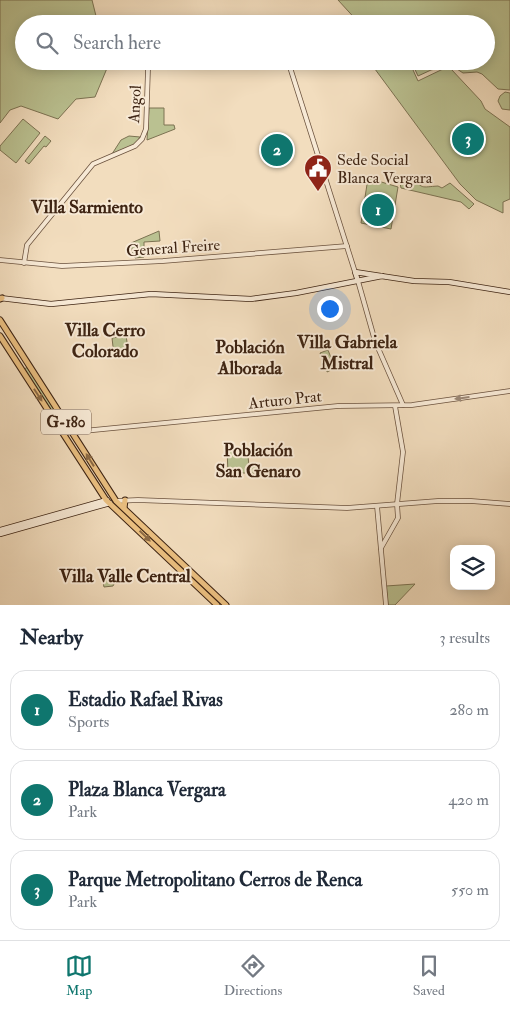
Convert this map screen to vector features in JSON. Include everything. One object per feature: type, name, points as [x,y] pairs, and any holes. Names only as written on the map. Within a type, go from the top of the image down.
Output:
[{"type":"main road","points":[[358,280],[355,272],[419,281],[444,281],[510,292]]},
{"type":"main road","points":[[1,298],[51,304],[151,294],[251,299],[382,276]]},
{"type":"main road","name":"G-180","points":[[1,323],[116,500],[226,605]]},
{"type":"main road","name":"G-180","points":[[0,336],[107,501],[217,605]]},
{"type":"main road","points":[[0,530],[116,500]]},
{"type":"main road","points":[[124,508],[125,500]]},
{"type":"main road","points":[[0,534],[107,501]]},
{"type":"street","name":"Angol","points":[[24,263],[28,244],[93,164],[135,146],[142,139],[146,128],[148,70]]},
{"type":"street","points":[[291,70],[355,272]]},
{"type":"street","name":"General Freire","points":[[0,260],[62,266],[163,261],[347,246]]},
{"type":"street","points":[[358,280],[376,341],[404,405]]},
{"type":"street","name":"Arturo Prat","points":[[62,433],[338,406],[395,406],[510,392]]},
{"type":"street","points":[[381,548],[396,522],[403,452],[395,406]]},
{"type":"street","points":[[116,500],[347,508],[465,501],[510,504]]},
{"type":"street","points":[[377,506],[386,605]]},
{"type":"green space","points":[[0,0],[92,0],[96,15],[15,15],[15,70],[106,70],[95,97],[76,99],[58,119],[21,106],[10,110],[0,123]]},
{"type":"green space","points":[[338,0],[510,0],[510,90],[498,89],[482,74],[477,72],[463,73],[458,70],[495,70],[495,15],[352,15]]},
{"type":"green space","points":[[376,70],[413,70],[418,81],[441,70],[452,70],[481,101],[485,109],[510,127],[510,199],[503,202],[503,213],[476,200],[460,184]]},
{"type":"green space","points":[[415,70],[431,70],[418,76]]},
{"type":"green space","points":[[505,92],[510,93],[510,110],[502,109],[498,101]]},
{"type":"green space","points":[[149,108],[164,108],[164,125],[174,125],[175,129],[147,140]]},
{"type":"green space","points":[[23,119],[40,133],[16,163],[0,150],[0,146]]},
{"type":"green space","points":[[45,136],[51,141],[46,147],[44,146],[29,164],[25,161]]},
{"type":"green space","points":[[129,136],[140,137],[135,145],[112,154],[121,140]]},
{"type":"green space","points":[[412,175],[422,186],[438,186],[442,188],[450,183],[474,204],[469,209],[461,202],[401,188],[400,183]]},
{"type":"green space","points":[[368,178],[398,187],[391,229],[361,223]]},
{"type":"green space","points":[[159,231],[160,241],[144,242],[144,257],[135,258],[131,243]]},
{"type":"green space","points":[[126,336],[129,353],[114,355],[112,338]]},
{"type":"green space","points":[[328,350],[335,368],[327,372],[320,353]]},
{"type":"green space","points":[[28,367],[68,430],[63,430],[24,369]]},
{"type":"green space","points":[[227,449],[247,449],[249,465],[257,465],[257,473],[228,473]]},
{"type":"green space","points":[[112,572],[113,586],[104,587],[101,573]]},
{"type":"green space","points":[[415,584],[395,605],[388,605],[386,586]]},
{"type":"place","name":"Parque Metropolitano Cerros de Renca","points":[[468,139]]},
{"type":"place","name":"Plaza Blanca Vergara","points":[[277,150]]},
{"type":"place","name":"Sede Social Blanca Vergara","points":[[318,192]]},
{"type":"place","name":"Estadio Rafael Rivas","points":[[378,210]]},
{"type":"district","name":"Villa Sarmiento","points":[[87,207]]},
{"type":"district","name":"Villa Cerro Colorado","points":[[105,340]]},
{"type":"district","name":"Villa Gabriela Mistral","points":[[347,352]]},
{"type":"district","name":"Población Alborada","points":[[250,357]]},
{"type":"district","name":"Población San Genaro","points":[[258,460]]},
{"type":"district","name":"Villa Valle Central","points":[[125,576]]}]
